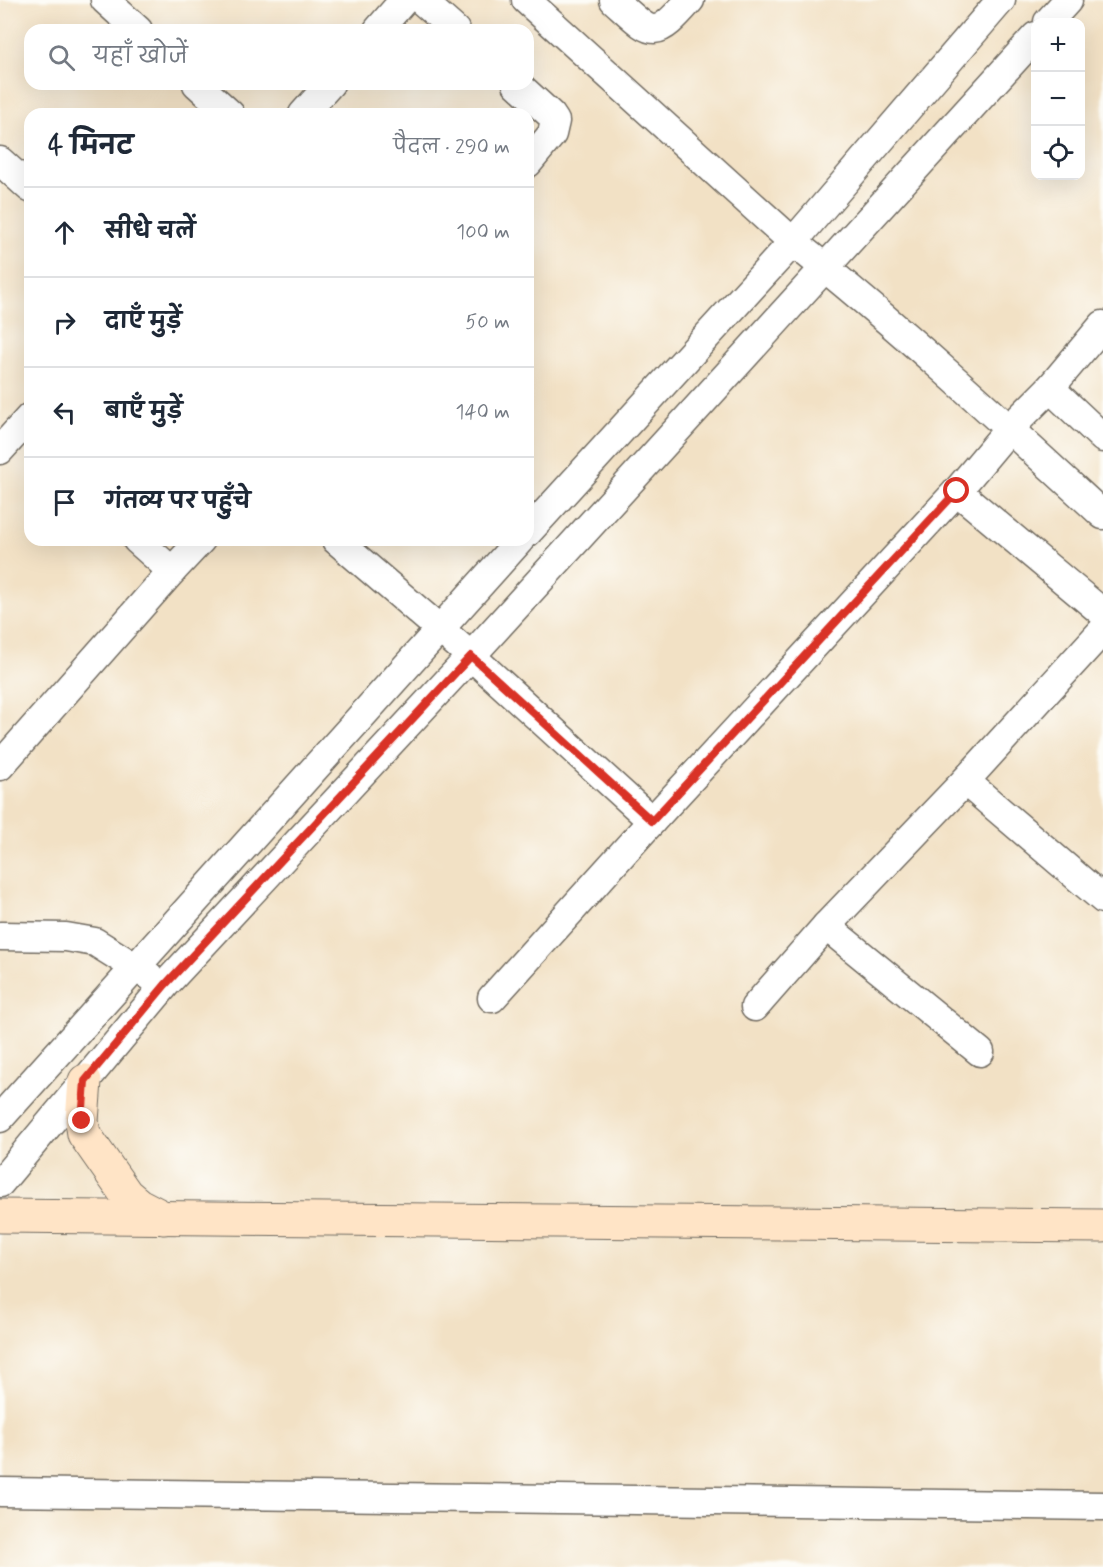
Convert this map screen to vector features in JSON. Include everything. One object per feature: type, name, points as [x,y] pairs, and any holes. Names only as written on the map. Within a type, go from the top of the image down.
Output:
[{"type":"street","points":[[105,0],[131,24]]},
{"type":"street","points":[[383,24],[404,0]]},
{"type":"street","points":[[421,0],[448,24]]},
{"type":"street","points":[[526,0],[793,242],[826,268],[1009,429],[1103,515]]},
{"type":"street","points":[[614,0],[643,26],[650,29],[661,28],[669,24],[690,0]]},
{"type":"street","points":[[534,525],[793,242],[1001,0]]},
{"type":"street","points":[[1052,18],[1068,0]]},
{"type":"street","points":[[0,1183],[165,985],[471,656],[1031,40]]},
{"type":"street","points":[[204,90],[223,108]]},
{"type":"street","points":[[308,108],[325,90]]},
{"type":"street","points":[[524,90],[555,120],[552,134],[534,156]]},
{"type":"street","points":[[0,160],[24,182]]},
{"type":"street","points":[[492,998],[957,491],[1009,429],[1050,388],[1103,325]]},
{"type":"street","points":[[1050,388],[1103,438]]},
{"type":"street","points":[[957,491],[1103,613]]},
{"type":"street","points":[[144,546],[172,571]]},
{"type":"street","points":[[0,766],[195,546]]},
{"type":"street","points":[[343,546],[440,628],[652,821]]},
{"type":"street","points":[[0,1118],[515,546]]},
{"type":"street","points":[[754,1007],[826,926],[1103,630]]},
{"type":"street","points":[[964,781],[1103,899]]},
{"type":"street","points":[[826,926],[980,1052]]},
{"type":"street","points":[[0,936],[81,938],[95,942],[165,985]]},
{"type":"street","points":[[85,1081],[82,1121],[84,1134],[126,1194],[139,1205],[165,1219]]},
{"type":"street","points":[[0,1216],[1103,1226]]},
{"type":"street","points":[[0,1492],[1103,1506]]},
{"type":"route","points":[[82,1121],[85,1081],[165,985],[471,656],[652,821],[957,491]]}]
